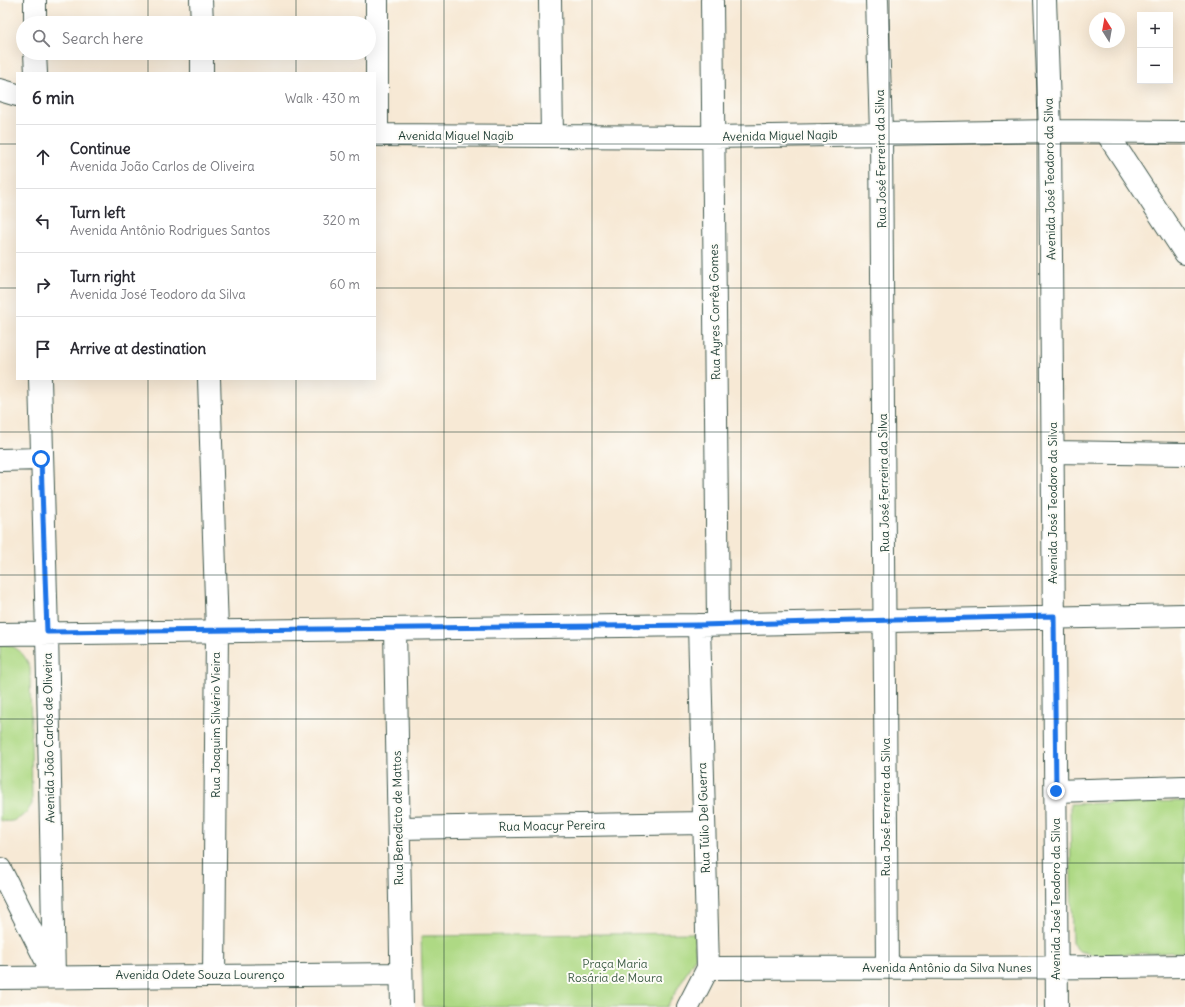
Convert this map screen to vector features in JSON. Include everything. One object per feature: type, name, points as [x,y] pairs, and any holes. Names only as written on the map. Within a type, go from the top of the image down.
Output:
[{"type":"street","points":[[35,0],[35,16]]},
{"type":"street","points":[[201,0],[202,16]]},
{"type":"street","points":[[376,135],[377,0]]},
{"type":"street","points":[[550,0],[552,136]]},
{"type":"street","name":"Rua Ayres Corrêa Gomes","points":[[709,624],[714,137],[712,0]]},
{"type":"street","name":"Rua José Ferreira da Silva","points":[[877,0],[881,134],[887,967]]},
{"type":"street","name":"Avenida José Teodoro da Silva","points":[[1045,0],[1050,131],[1057,1007]]},
{"type":"street","points":[[36,60],[36,72]]},
{"type":"street","points":[[202,60],[202,72]]},
{"type":"street","points":[[0,90],[16,95]]},
{"type":"street","name":"Avenida Miguel Nagib","points":[[376,135],[714,137],[1050,131],[1185,132]]},
{"type":"street","points":[[1106,132],[1185,253]]},
{"type":"street","name":"Avenida João Carlos de Oliveira","points":[[40,380],[54,976]]},
{"type":"street","name":"Rua Joaquim Silvério Vieira","points":[[209,380],[217,632],[214,976]]},
{"type":"street","points":[[1053,452],[1185,454]]},
{"type":"street","points":[[0,460],[41,459]]},
{"type":"street","points":[[0,634],[47,632],[217,632],[709,624],[1054,616],[1185,615]]},
{"type":"street","name":"Rua Túlio Del Guerra","points":[[688,1007],[708,968],[704,823],[709,624]]},
{"type":"street","name":"Rua Benedicto de Mattos","points":[[395,629],[400,974],[402,1007]]},
{"type":"street","points":[[1056,791],[1185,787]]},
{"type":"street","name":"Rua Moacyr Pereira","points":[[399,828],[704,823]]},
{"type":"street","points":[[0,869],[54,976]]},
{"type":"street","name":"Avenida Antônio da Silva Nunes","points":[[708,968],[887,967],[1057,969],[1185,966]]},
{"type":"street","name":"Avenida Odete Souza Lourenço","points":[[0,978],[54,976],[400,974]]},
{"type":"green space","points":[[0,644],[11,646],[23,654],[30,668],[32,804],[22,816],[10,821],[0,820]]},
{"type":"green space","points":[[1185,801],[1185,952],[1095,955],[1079,951],[1072,943],[1070,804]]},
{"type":"green space","name":"Praça Maria Rosária de Moura","points":[[694,933],[696,956],[667,1007],[423,1007],[421,936]]},
{"type":"route","points":[[41,459],[47,632],[217,632],[699,625],[1054,616],[1056,791]]}]
